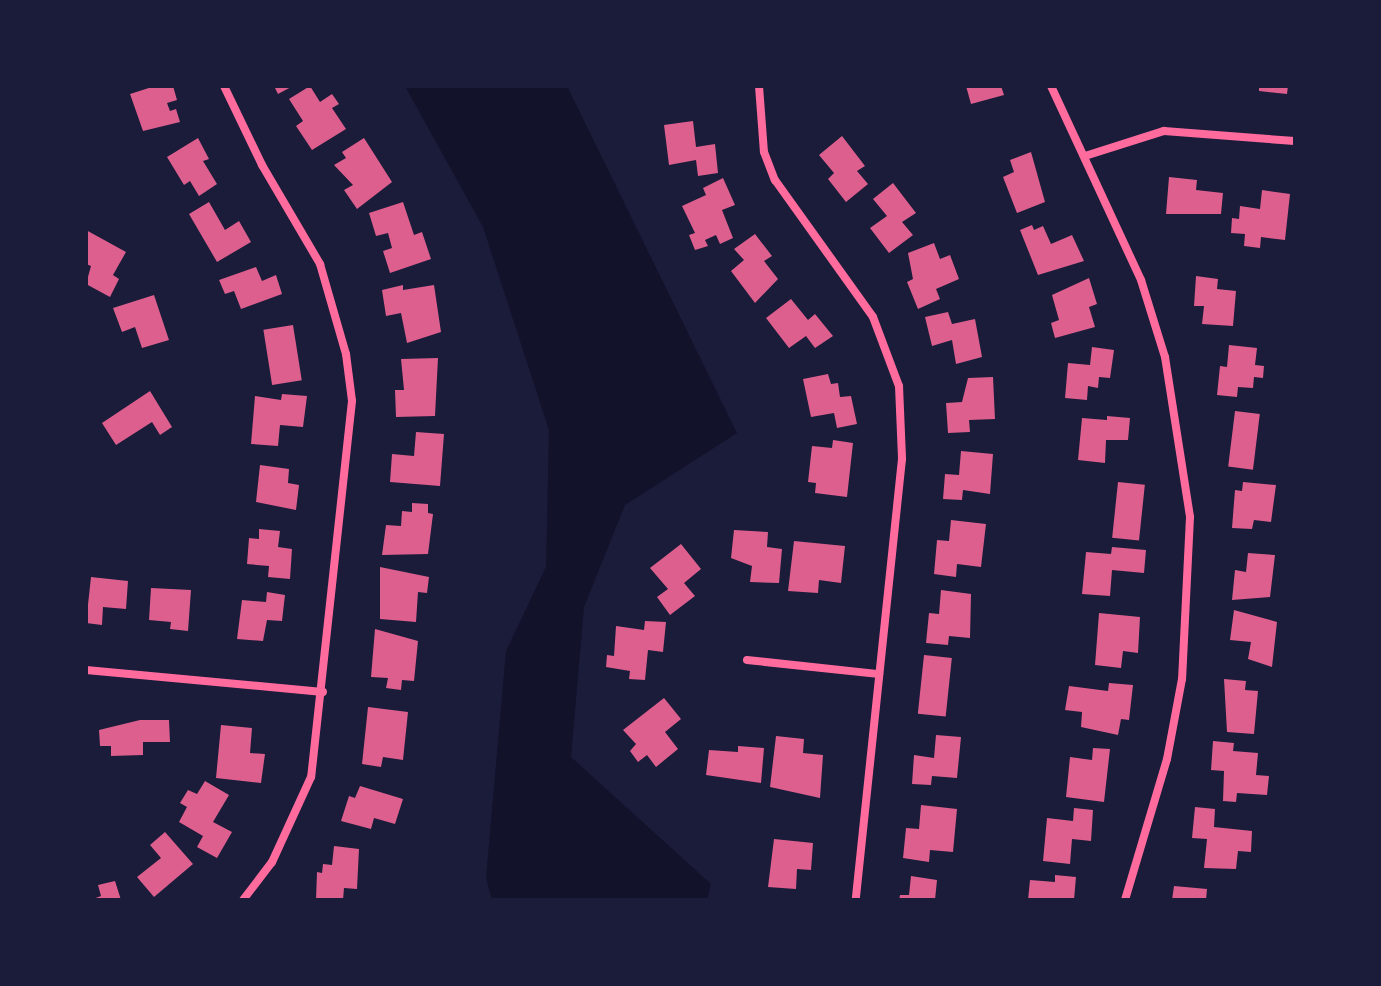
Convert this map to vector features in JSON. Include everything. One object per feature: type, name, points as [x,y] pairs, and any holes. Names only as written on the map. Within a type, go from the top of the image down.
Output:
[{"type":"street","points":[[224,86],[262,165],[320,264],[346,354],[349,449],[311,777],[300,807],[272,862],[243,900]]},
{"type":"street","points":[[759,86],[764,152],[775,180],[873,317],[899,386],[902,459],[856,900]]},
{"type":"street","points":[[1051,86],[1141,280],[1165,357],[1190,517],[1182,679],[1167,759],[1125,900]]},
{"type":"street","points":[[1085,156],[1164,131],[1295,141]]},
{"type":"street","points":[[747,660],[879,674]]},
{"type":"street","points":[[86,670],[323,692]]},
{"type":"shaded area","points":[[405,86],[567,86],[737,433],[625,505],[584,607],[571,757],[711,884],[707,900],[492,900],[486,878],[506,651],[546,567],[549,430],[483,227]]},
{"type":"building","points":[[155,86],[173,86],[177,100],[167,103],[170,111],[176,109],[180,122],[143,131],[130,94]]},
{"type":"building","points":[[274,86],[293,86],[278,94]]},
{"type":"building","points":[[310,86],[320,102],[332,94],[339,104],[332,108],[346,129],[312,150],[296,126],[303,121],[289,99]]},
{"type":"building","points":[[966,86],[1001,86],[1004,95],[971,104]]},
{"type":"building","points":[[1259,86],[1288,86],[1287,94],[1259,91]]},
{"type":"building","points":[[693,121],[696,147],[715,144],[718,173],[698,176],[696,160],[669,165],[664,125]]},
{"type":"building","points":[[842,136],[865,166],[857,171],[868,184],[846,202],[828,179],[834,173],[819,155]]},
{"type":"building","points":[[198,138],[209,159],[203,161],[217,184],[199,196],[190,181],[184,185],[167,157]]},
{"type":"building","points":[[364,138],[392,182],[357,209],[344,190],[353,185],[334,165],[346,158],[342,152]]},
{"type":"building","points":[[1031,152],[1045,202],[1017,213],[1003,177],[1014,172],[1010,160]]},
{"type":"building","points":[[1169,177],[1197,180],[1196,190],[1223,193],[1221,214],[1166,214]]},
{"type":"building","points":[[723,178],[735,205],[722,210],[733,238],[720,244],[716,235],[705,240],[708,246],[695,250],[689,235],[695,233],[682,206],[706,195],[703,188]]},
{"type":"building","points":[[893,183],[916,213],[902,222],[913,235],[889,253],[870,228],[887,216],[873,199]]},
{"type":"building","points":[[1262,190],[1290,194],[1285,240],[1261,237],[1260,248],[1244,246],[1245,234],[1231,233],[1232,218],[1239,219],[1240,206],[1260,209]]},
{"type":"building","points":[[209,202],[225,230],[239,221],[251,242],[217,262],[189,214]]},
{"type":"building","points":[[403,202],[414,235],[422,232],[431,259],[390,273],[383,251],[392,248],[388,233],[376,236],[369,213]]},
{"type":"building","points":[[1032,225],[1034,230],[1043,226],[1051,244],[1072,235],[1084,261],[1038,275],[1020,230]]},
{"type":"building","points":[[86,230],[126,252],[113,275],[119,279],[110,297],[86,284],[91,266],[86,264]]},
{"type":"building","points":[[755,234],[772,256],[764,261],[778,279],[755,303],[731,271],[744,260],[734,249]]},
{"type":"building","points":[[934,243],[940,259],[950,255],[959,279],[936,289],[940,299],[918,309],[907,282],[913,279],[908,253]]},
{"type":"building","points":[[256,267],[262,281],[276,275],[282,294],[241,309],[234,291],[225,294],[219,280]]},
{"type":"building","points":[[1196,276],[1218,279],[1217,289],[1236,291],[1233,326],[1202,324],[1204,306],[1194,306]]},
{"type":"building","points":[[1089,278],[1097,304],[1089,307],[1095,327],[1055,338],[1051,323],[1059,320],[1052,295]]},
{"type":"building","points":[[403,285],[403,290],[434,285],[441,332],[407,343],[401,313],[386,316],[382,290]]},
{"type":"building","points":[[154,295],[169,340],[142,348],[135,327],[122,332],[113,308]]},
{"type":"building","points":[[791,299],[808,320],[815,314],[833,336],[815,348],[806,336],[789,348],[766,318]]},
{"type":"building","points":[[948,312],[952,324],[975,319],[982,357],[956,364],[952,340],[932,346],[925,317]]},
{"type":"building","points":[[293,325],[302,380],[272,385],[263,330]]},
{"type":"building","points":[[1229,345],[1257,348],[1255,365],[1264,366],[1263,378],[1254,377],[1253,388],[1238,387],[1237,397],[1217,395],[1220,366],[1227,367]]},
{"type":"building","points":[[1092,347],[1114,350],[1110,378],[1099,377],[1098,388],[1088,386],[1087,400],[1065,398],[1068,363],[1090,365]]},
{"type":"building","points":[[438,358],[435,416],[396,417],[395,390],[404,390],[401,359]]},
{"type":"building","points":[[828,374],[831,384],[838,383],[840,397],[851,396],[857,424],[837,428],[834,413],[811,417],[803,379]]},
{"type":"building","points":[[993,377],[995,419],[969,420],[970,432],[948,433],[946,403],[962,402],[968,378]]},
{"type":"building","points":[[150,391],[172,427],[160,435],[152,422],[116,445],[102,423]]},
{"type":"building","points":[[282,394],[307,396],[303,427],[280,425],[278,446],[251,444],[255,396],[281,400]]},
{"type":"building","points":[[1235,411],[1260,414],[1253,470],[1228,467]]},
{"type":"building","points":[[1107,416],[1130,418],[1128,440],[1106,440],[1105,463],[1078,460],[1082,418],[1107,420]]},
{"type":"building","points":[[416,432],[444,434],[440,486],[390,482],[392,454],[414,456]]},
{"type":"building","points":[[833,440],[853,443],[847,497],[815,493],[816,483],[808,482],[812,446],[832,448]]},
{"type":"building","points":[[961,451],[993,454],[990,494],[963,490],[962,500],[943,499],[945,474],[959,475]]},
{"type":"building","points":[[260,465],[289,469],[288,483],[299,485],[296,510],[256,502]]},
{"type":"building","points":[[1118,482],[1145,485],[1139,541],[1112,538]]},
{"type":"building","points":[[1243,482],[1276,485],[1271,522],[1254,520],[1252,529],[1232,528],[1235,490],[1242,491]]},
{"type":"building","points":[[412,503],[428,504],[428,513],[433,514],[428,554],[382,555],[386,525],[401,526],[402,511],[412,512]]},
{"type":"building","points":[[951,520],[986,524],[981,567],[957,564],[956,577],[934,574],[937,540],[949,541]]},
{"type":"building","points":[[259,529],[280,531],[278,547],[292,549],[290,579],[268,577],[269,566],[247,564],[249,538],[259,539]]},
{"type":"building","points":[[734,530],[768,532],[767,547],[782,549],[779,583],[750,582],[752,566],[731,558]]},
{"type":"building","points":[[794,541],[845,546],[841,583],[819,580],[818,593],[788,591]]},
{"type":"building","points":[[681,544],[701,569],[684,583],[695,596],[670,615],[657,597],[668,589],[650,568]]},
{"type":"building","points":[[1112,547],[1146,550],[1144,573],[1112,570],[1110,596],[1082,594],[1086,552],[1111,554]]},
{"type":"building","points":[[1248,553],[1275,555],[1270,597],[1232,600],[1235,570],[1246,572]]},
{"type":"building","points":[[380,567],[429,577],[427,593],[418,592],[416,622],[380,619]]},
{"type":"building","points":[[91,577],[128,581],[126,609],[103,607],[102,625],[86,623]]},
{"type":"building","points":[[151,588],[191,590],[188,631],[170,629],[171,622],[149,620]]},
{"type":"building","points":[[941,590],[971,594],[970,638],[949,636],[948,645],[926,643],[929,613],[939,614]]},
{"type":"building","points":[[267,592],[285,595],[282,621],[267,620],[263,641],[237,639],[242,600],[266,602]]},
{"type":"building","points":[[1234,610],[1277,622],[1272,667],[1248,659],[1251,642],[1230,640]]},
{"type":"building","points":[[1099,613],[1140,617],[1138,653],[1123,651],[1121,668],[1095,665]]},
{"type":"building","points":[[645,621],[666,622],[663,652],[648,650],[645,680],[629,679],[630,671],[606,667],[607,655],[614,656],[616,626],[644,630]]},
{"type":"building","points":[[375,629],[418,641],[414,681],[402,680],[401,690],[386,688],[388,678],[371,677]]},
{"type":"building","points":[[924,655],[952,658],[946,717],[918,714]]},
{"type":"building","points":[[1224,679],[1246,681],[1245,690],[1258,691],[1254,734],[1227,732]]},
{"type":"building","points":[[1109,683],[1133,685],[1129,720],[1121,719],[1118,735],[1081,727],[1082,712],[1065,710],[1069,686],[1108,691]]},
{"type":"building","points":[[664,698],[681,719],[665,732],[678,749],[656,767],[647,755],[638,762],[630,751],[636,744],[623,730]]},
{"type":"building","points":[[368,707],[408,712],[403,760],[383,757],[381,767],[362,764]]},
{"type":"building","points":[[140,720],[169,720],[170,742],[143,742],[143,755],[111,756],[111,746],[100,746],[99,730]]},
{"type":"building","points":[[221,725],[252,728],[250,753],[265,754],[261,783],[216,778]]},
{"type":"building","points":[[936,735],[961,737],[957,778],[932,776],[931,785],[912,784],[914,755],[934,758]]},
{"type":"building","points":[[776,736],[804,739],[803,753],[823,755],[820,798],[770,787]]},
{"type":"building","points":[[1213,741],[1234,743],[1233,751],[1258,753],[1256,775],[1269,776],[1267,795],[1237,793],[1236,802],[1223,801],[1224,771],[1211,770]]},
{"type":"building","points":[[738,746],[764,748],[761,783],[706,775],[709,750],[738,752]]},
{"type":"building","points":[[1093,748],[1110,749],[1104,802],[1066,797],[1070,757],[1092,760]]},
{"type":"building","points":[[205,781],[229,795],[213,822],[232,832],[217,858],[197,847],[203,836],[179,822],[187,807],[180,803],[188,790],[197,794]]},
{"type":"building","points":[[360,786],[403,799],[395,824],[374,818],[371,829],[341,821],[349,796],[355,798]]},
{"type":"building","points":[[921,805],[957,809],[953,852],[930,850],[929,862],[903,858],[906,828],[919,829]]},
{"type":"building","points":[[1195,807],[1215,809],[1214,827],[1252,831],[1251,852],[1238,851],[1236,869],[1204,868],[1207,839],[1192,838]]},
{"type":"building","points":[[1074,808],[1093,810],[1091,841],[1072,839],[1070,864],[1043,861],[1047,818],[1073,821]]},
{"type":"building","points":[[165,832],[193,864],[154,897],[137,877],[161,858],[150,845]]},
{"type":"building","points":[[774,839],[813,843],[811,870],[797,869],[796,889],[768,887]]},
{"type":"building","points":[[334,846],[359,849],[357,889],[344,888],[343,900],[316,900],[317,872],[322,873],[323,864],[332,865]]},
{"type":"building","points":[[1055,875],[1076,877],[1074,900],[1028,900],[1030,880],[1055,882]]},
{"type":"building","points":[[911,876],[937,880],[935,900],[899,900],[900,895],[909,895]]},
{"type":"building","points":[[115,881],[121,900],[90,900],[101,896],[98,885]]},
{"type":"building","points":[[1174,886],[1207,889],[1206,900],[1172,900]]}]
